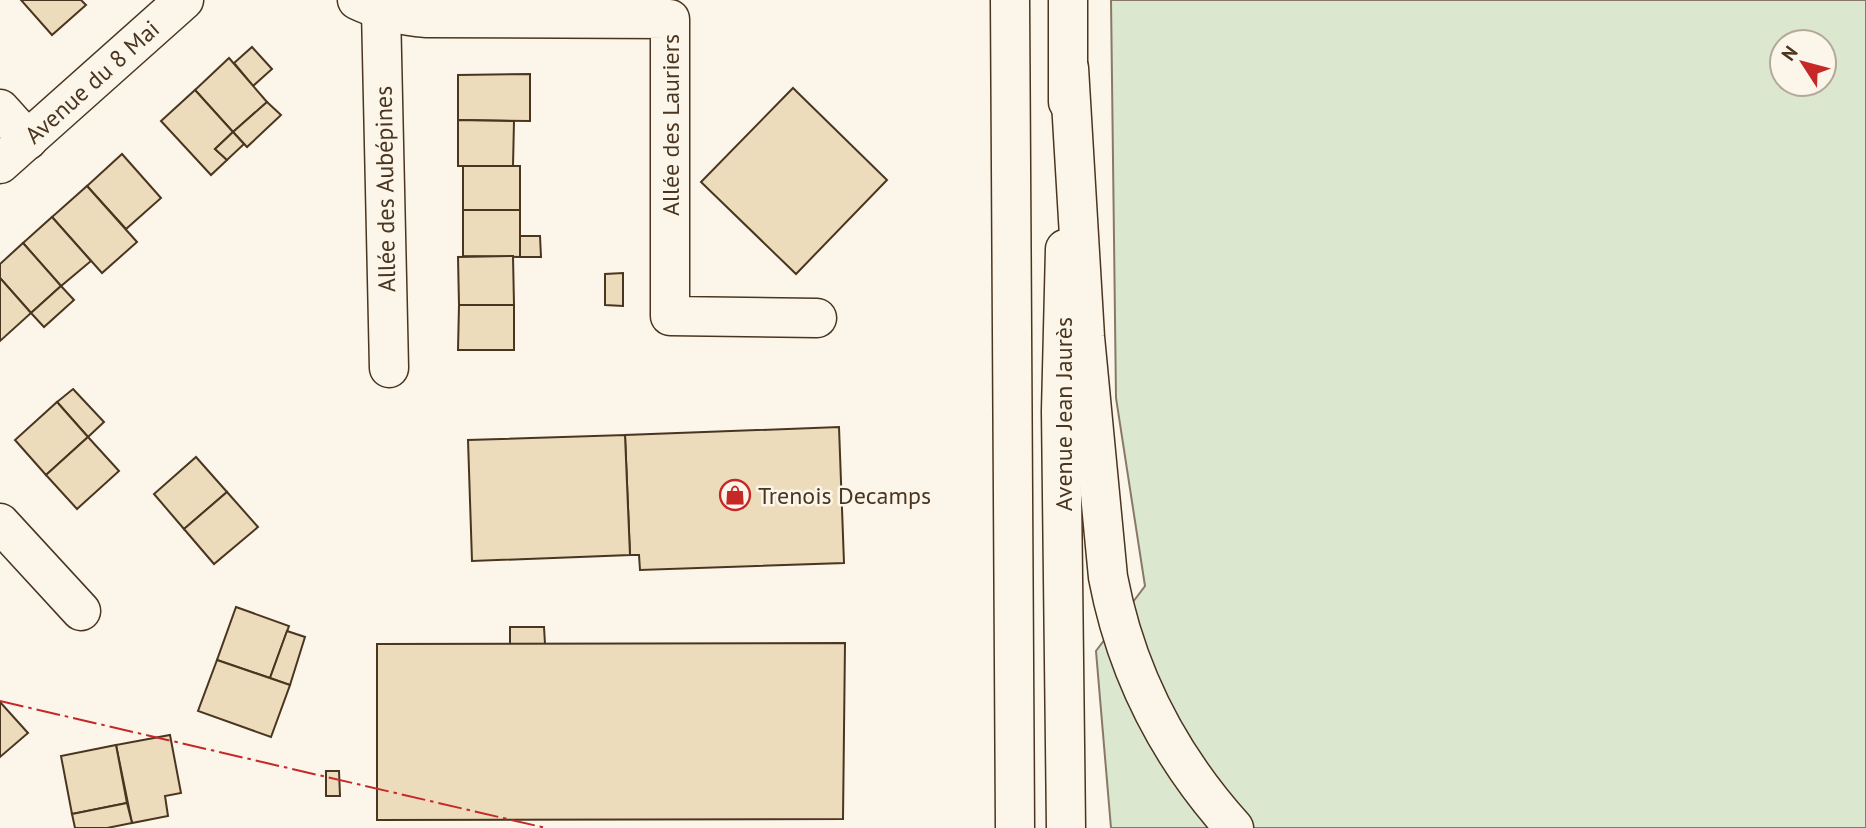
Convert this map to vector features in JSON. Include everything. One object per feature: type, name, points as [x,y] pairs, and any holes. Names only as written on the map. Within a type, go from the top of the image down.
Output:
[{"type":"main road","name":"Avenue du 8 Mai","points":[[14,152],[184,0]]},
{"type":"main road","name":"Avenue Jean Jaurès","points":[[1010,0],[1015,828]]},
{"type":"main road","name":"Avenue Jean Jaurès","points":[[1066,828],[1061,411],[1069,68],[1068,0]]},
{"type":"main road","name":"Allée des Lauriers","points":[[369,5],[404,17],[670,19],[670,316],[817,318]]},
{"type":"main road","name":"Allée des Aubépines","points":[[369,5],[389,368]]},
{"type":"main road","points":[[1069,68],[1085,337],[1108,577],[1115,611],[1136,676],[1169,742],[1189,773],[1234,828]]},
{"type":"main road","points":[[0,109],[14,152]]},
{"type":"main road","points":[[0,523],[81,611]]},
{"type":"green space","points":[[1111,0],[1866,0],[1866,828],[1111,828],[1096,651],[1145,586],[1116,398]]},
{"type":"building","points":[[21,0],[81,0],[86,5],[52,35]]},
{"type":"building","points":[[252,47],[272,69],[253,86],[234,63]]},
{"type":"building","points":[[229,58],[267,102],[233,132],[195,90]]},
{"type":"building","points":[[530,74],[530,121],[458,120],[458,75]]},
{"type":"building","points":[[793,88],[887,180],[796,274],[701,182]]},
{"type":"building","points":[[195,90],[233,132],[215,149],[227,160],[211,175],[161,121]]},
{"type":"building","points":[[267,102],[281,115],[247,147],[233,132]]},
{"type":"building","points":[[458,120],[514,121],[513,166],[458,166]]},
{"type":"building","points":[[233,132],[244,144],[227,160],[215,149]]},
{"type":"building","points":[[122,154],[161,198],[126,229],[87,186]]},
{"type":"building","points":[[463,166],[520,166],[520,210],[463,210]]},
{"type":"building","points":[[87,186],[137,242],[102,273],[52,217]]},
{"type":"building","points":[[463,210],[520,210],[520,257],[463,256]]},
{"type":"building","points":[[52,217],[91,261],[61,286],[23,243]]},
{"type":"building","points":[[520,236],[540,236],[541,257],[520,257]]},
{"type":"building","points":[[23,243],[61,286],[31,313],[0,278],[0,264]]},
{"type":"building","points":[[513,256],[514,305],[459,305],[458,257]]},
{"type":"building","points":[[623,273],[623,306],[605,305],[605,274]]},
{"type":"building","points":[[0,278],[31,313],[0,341]]},
{"type":"building","points":[[61,286],[74,300],[44,327],[31,313]]},
{"type":"building","points":[[459,305],[514,305],[514,350],[458,350]]},
{"type":"building","points":[[73,389],[104,422],[88,437],[57,402]]},
{"type":"building","points":[[57,402],[88,437],[46,475],[15,440]]},
{"type":"building","name":"Trenois Decamps","points":[[839,427],[844,563],[640,570],[639,555],[630,555],[625,435]]},
{"type":"building","points":[[625,435],[630,555],[472,561],[468,440]]},
{"type":"building","points":[[88,437],[119,471],[77,509],[46,475]]},
{"type":"building","points":[[196,457],[227,492],[184,529],[154,494]]},
{"type":"building","points":[[227,492],[258,527],[214,564],[184,529]]},
{"type":"building","points":[[236,607],[289,626],[270,678],[217,660]]},
{"type":"building","points":[[510,627],[544,627],[545,644],[510,644]]},
{"type":"building","points":[[287,631],[305,637],[290,685],[270,678]]},
{"type":"building","points":[[845,643],[843,819],[377,820],[377,644]]},
{"type":"building","points":[[217,660],[290,685],[271,737],[198,711]]},
{"type":"building","points":[[0,702],[28,733],[0,757]]},
{"type":"building","points":[[170,735],[181,793],[165,796],[168,816],[132,823],[116,745]]},
{"type":"building","points":[[116,745],[127,803],[72,814],[61,756]]},
{"type":"building","points":[[326,771],[339,771],[340,796],[326,796]]},
{"type":"building","points":[[127,803],[132,823],[107,828],[75,828],[72,814]]},
{"type":"power","points":[[0,701],[546,828]]},
{"type":"place","name":"Trenois Decamps","points":[[735,495]]}]
